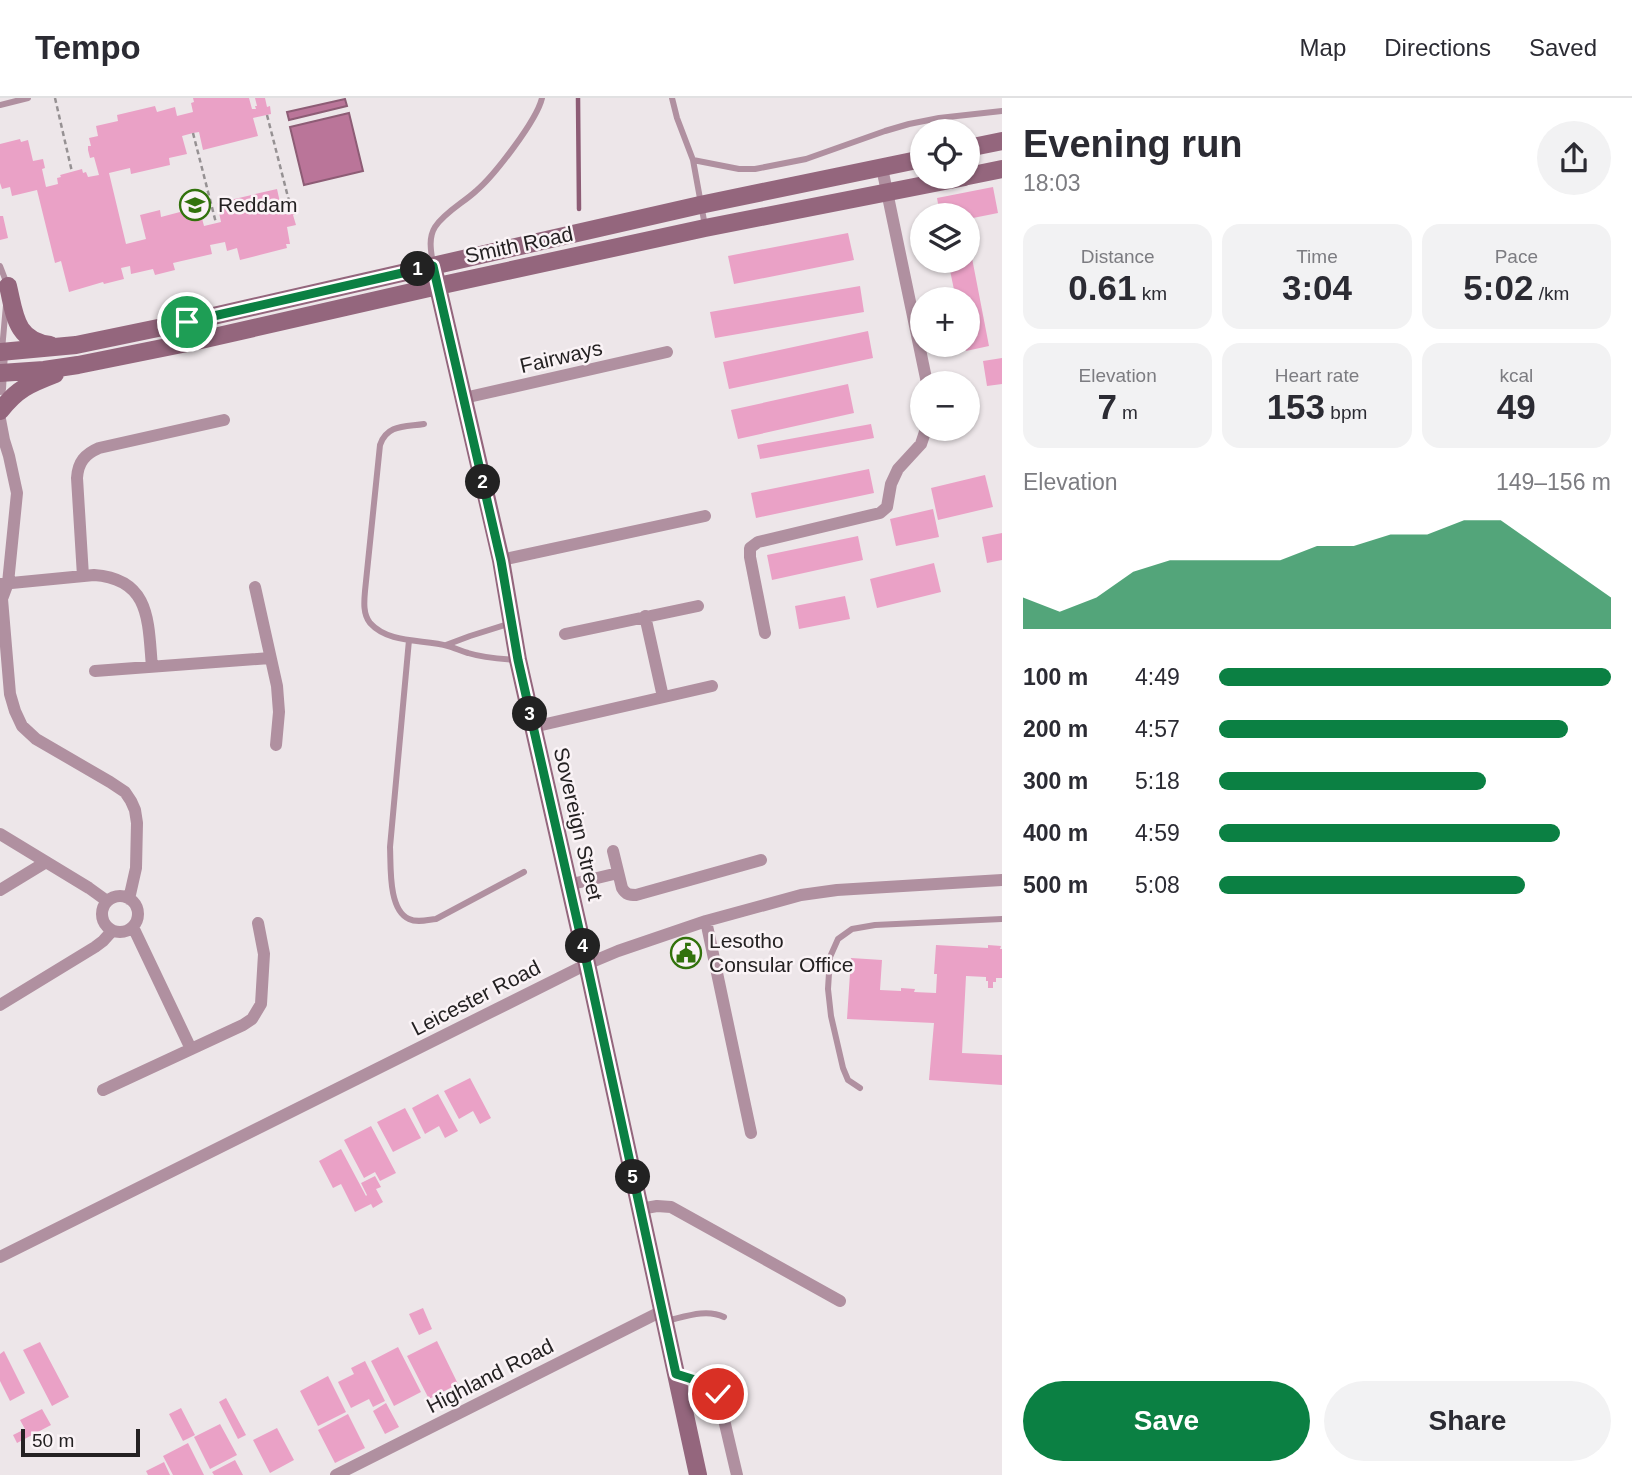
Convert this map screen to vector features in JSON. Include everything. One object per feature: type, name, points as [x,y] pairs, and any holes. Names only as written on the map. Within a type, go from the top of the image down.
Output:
[{"type":"main road","points":[[980,146],[1002,141]]},
{"type":"main road","name":"Smith Road","points":[[1,352],[63,347],[187,322],[700,205],[910,162]]},
{"type":"main road","name":"Smith Road","points":[[980,173],[1002,169]]},
{"type":"main road","name":"Smith Road","points":[[0,373],[78,365],[192,342],[705,228],[910,188]]},
{"type":"main road","name":"Sovereign Street","points":[[433,266],[501,561],[518,660],[698,1475]]},
{"type":"main road","points":[[8,286],[15,318],[21,331],[41,344],[63,347]]},
{"type":"main road","points":[[0,411],[17,392],[78,365]]},
{"type":"street","points":[[882,168],[924,371]]},
{"type":"street","points":[[0,389],[1,352]]},
{"type":"street","name":"Fairways","points":[[464,398],[667,352]]},
{"type":"street","points":[[0,419],[5,456],[15,478],[17,505],[1,597],[10,694],[22,726],[36,739],[125,792],[135,810],[137,823],[136,868],[129,899]]},
{"type":"street","points":[[83,576],[77,478],[83,458],[99,448],[224,420]]},
{"type":"street","points":[[765,633],[750,548],[758,542],[880,513],[887,507],[891,484],[898,469],[922,441]]},
{"type":"street","points":[[501,561],[705,516]]},
{"type":"street","points":[[4,584],[83,576],[107,576],[123,581],[133,590],[145,610],[152,667]]},
{"type":"street","points":[[255,587],[279,699],[276,745]]},
{"type":"street","points":[[565,634],[698,606]]},
{"type":"street","points":[[646,616],[663,697]]},
{"type":"street","points":[[95,671],[270,658]]},
{"type":"street","points":[[533,727],[712,686]]},
{"type":"street","points":[[0,834],[107,901]]},
{"type":"street","points":[[613,851],[624,892],[636,895],[761,860]]},
{"type":"street","points":[[0,890],[46,862]]},
{"type":"street","points":[[568,885],[618,873]]},
{"type":"street","name":"Leicester Road","points":[[0,1257],[587,964],[618,951],[706,921],[818,892],[1002,880]]},
{"type":"street","points":[[121,896],[135,904],[138,920],[133,927],[119,933],[105,925],[102,909],[107,901],[121,896]]},
{"type":"street","points":[[706,921],[751,1133]]},
{"type":"street","points":[[103,1090],[243,1026],[252,1019],[261,1004],[264,954],[257,923]]},
{"type":"street","points":[[133,927],[191,1049]]},
{"type":"street","points":[[0,1005],[95,947],[112,931]]},
{"type":"street","points":[[640,1209],[657,1206],[671,1208],[840,1301]]},
{"type":"street","name":"Highland Road","points":[[336,1475],[663,1316]]},
{"type":"street","points":[[676,1374],[711,1385],[717,1390],[737,1475]]},
{"type":"lane","points":[[0,105],[28,98]]},
{"type":"lane","points":[[433,266],[430,247],[436,227],[494,174],[538,110],[542,98]]},
{"type":"lane","points":[[672,98],[693,160],[705,228]]},
{"type":"lane","points":[[693,160],[739,169],[755,169],[806,159],[909,124],[1002,111]]},
{"type":"lane","points":[[0,266],[8,286],[1,352]]},
{"type":"lane","points":[[424,424],[393,429],[383,437],[378,454],[365,613],[372,624],[393,636],[446,645],[470,654],[518,660]]},
{"type":"lane","points":[[446,645],[511,623]]},
{"type":"lane","points":[[409,640],[390,847],[394,898],[400,911],[408,919],[436,919],[524,872]]},
{"type":"lane","points":[[860,1088],[848,1080],[843,1068],[831,1016],[828,989],[830,957],[838,939],[852,929],[875,925],[1002,919]]},
{"type":"lane","points":[[663,1316],[703,1313],[724,1317]]},
{"type":"path","points":[[55,98],[72,172]]},
{"type":"path","points":[[267,115],[289,205]]},
{"type":"path","points":[[193,133],[216,223]]},
{"type":"shaded area","points":[[345,99],[347,106],[289,120],[287,112]]},
{"type":"shaded area","points":[[349,113],[363,171],[304,185],[290,127]]},
{"type":"building","points":[[193,98],[249,98],[252,109],[256,109],[255,98],[265,98],[271,114],[253,118],[258,136],[203,150],[199,132],[193,133],[182,136],[187,154],[169,158],[170,165],[131,174],[130,168],[109,173],[126,244],[146,239],[140,215],[160,210],[161,217],[199,207],[204,226],[221,222],[217,203],[277,189],[281,207],[294,204],[296,225],[287,227],[290,244],[286,244],[287,248],[240,260],[237,248],[227,251],[225,242],[210,245],[212,254],[173,263],[175,270],[155,275],[153,269],[131,274],[130,266],[121,268],[124,279],[69,292],[61,261],[55,263],[37,190],[12,196],[10,187],[2,189],[0,144],[20,139],[21,142],[28,140],[33,161],[43,159],[46,187],[58,184],[57,178],[61,177],[60,175],[82,169],[88,177],[99,175],[94,157],[90,158],[88,150],[88,146],[91,146],[89,138],[98,136],[96,126],[118,121],[117,115],[155,106],[157,112],[175,107],[177,116],[193,112]]},
{"type":"building","points":[[993,187],[998,213],[980,217],[980,203],[938,203],[937,198]]},
{"type":"building","points":[[0,216],[3,216],[8,238],[0,240]]},
{"type":"building","points":[[848,233],[854,260],[734,284],[728,256]]},
{"type":"building","points":[[951,273],[975,273],[978,287],[953,287]]},
{"type":"building","points":[[860,286],[864,312],[715,338],[710,312]]},
{"type":"building","points":[[980,300],[989,346],[980,348]]},
{"type":"building","points":[[868,331],[873,358],[729,389],[723,362]]},
{"type":"building","points":[[1002,358],[1002,384],[987,386],[983,361]]},
{"type":"building","points":[[848,384],[854,413],[738,439],[731,410]]},
{"type":"building","points":[[871,424],[874,438],[760,459],[757,445]]},
{"type":"building","points":[[869,469],[874,493],[756,518],[751,493]]},
{"type":"building","points":[[985,475],[993,507],[938,520],[931,488]]},
{"type":"building","points":[[933,509],[939,537],[896,546],[890,519]]},
{"type":"building","points":[[1002,533],[1002,560],[987,563],[982,537]]},
{"type":"building","points":[[858,536],[863,560],[772,580],[767,555]]},
{"type":"building","points":[[934,563],[941,592],[877,608],[870,579]]},
{"type":"building","points":[[845,596],[850,619],[799,629],[795,606]]},
{"type":"building","points":[[936,945],[988,948],[988,945],[1001,946],[1002,978],[996,978],[993,988],[988,988],[986,977],[966,976],[962,1053],[1002,1055],[1002,1085],[929,1080],[934,1023],[847,1019],[851,958],[882,960],[880,990],[901,991],[901,988],[915,989],[914,992],[936,993]]},
{"type":"building","points":[[470,1078],[491,1118],[480,1124],[473,1111],[459,1119],[444,1091]]},
{"type":"building","points":[[438,1094],[458,1131],[445,1138],[439,1126],[425,1134],[412,1108]]},
{"type":"building","points":[[405,1108],[421,1138],[393,1152],[377,1122]]},
{"type":"building","points":[[371,1126],[396,1173],[380,1181],[375,1172],[364,1178],[344,1140]]},
{"type":"building","points":[[341,1149],[366,1196],[361,1183],[375,1176],[381,1187],[376,1189],[383,1202],[373,1208],[371,1204],[355,1212],[341,1184],[333,1188],[319,1161]]},
{"type":"building","points":[[423,1308],[432,1329],[419,1335],[409,1314]]},
{"type":"building","points":[[437,1341],[458,1384],[429,1399],[407,1356]]},
{"type":"building","points":[[40,1342],[69,1397],[52,1406],[23,1350]]},
{"type":"building","points":[[398,1347],[421,1392],[394,1406],[371,1361]]},
{"type":"building","points":[[4,1351],[25,1393],[10,1401],[0,1381],[0,1354]]},
{"type":"building","points":[[365,1361],[385,1401],[373,1407],[369,1399],[351,1408],[338,1382],[354,1374],[351,1368]]},
{"type":"building","points":[[328,1376],[346,1412],[318,1426],[300,1391]]},
{"type":"building","points":[[226,1398],[246,1435],[238,1439],[219,1402]]},
{"type":"building","points":[[386,1403],[399,1427],[385,1434],[373,1411]]},
{"type":"building","points":[[181,1408],[195,1435],[183,1441],[169,1414]]},
{"type":"building","points":[[42,1409],[51,1425],[17,1443],[13,1435],[25,1429],[20,1420]]},
{"type":"building","points":[[348,1414],[365,1448],[335,1463],[318,1430]]},
{"type":"building","points":[[220,1424],[237,1455],[210,1469],[194,1437]]},
{"type":"building","points":[[277,1428],[294,1460],[270,1473],[253,1440]]},
{"type":"building","points":[[188,1443],[204,1475],[173,1475],[163,1456]]},
{"type":"building","points":[[235,1460],[243,1475],[214,1475],[212,1472]]},
{"type":"building","points":[[164,1462],[170,1475],[148,1475],[146,1471]]},
{"type":"waterway","points":[[578,98],[579,209]]},
{"type":"place","name":"Reddam","points":[[195,205]]},
{"type":"place","name":"Lesotho Consular Office","points":[[686,953]]},
{"type":"route","points":[[187,322],[433,266],[501,561],[518,660],[676,1374],[711,1385],[718,1394]]}]
